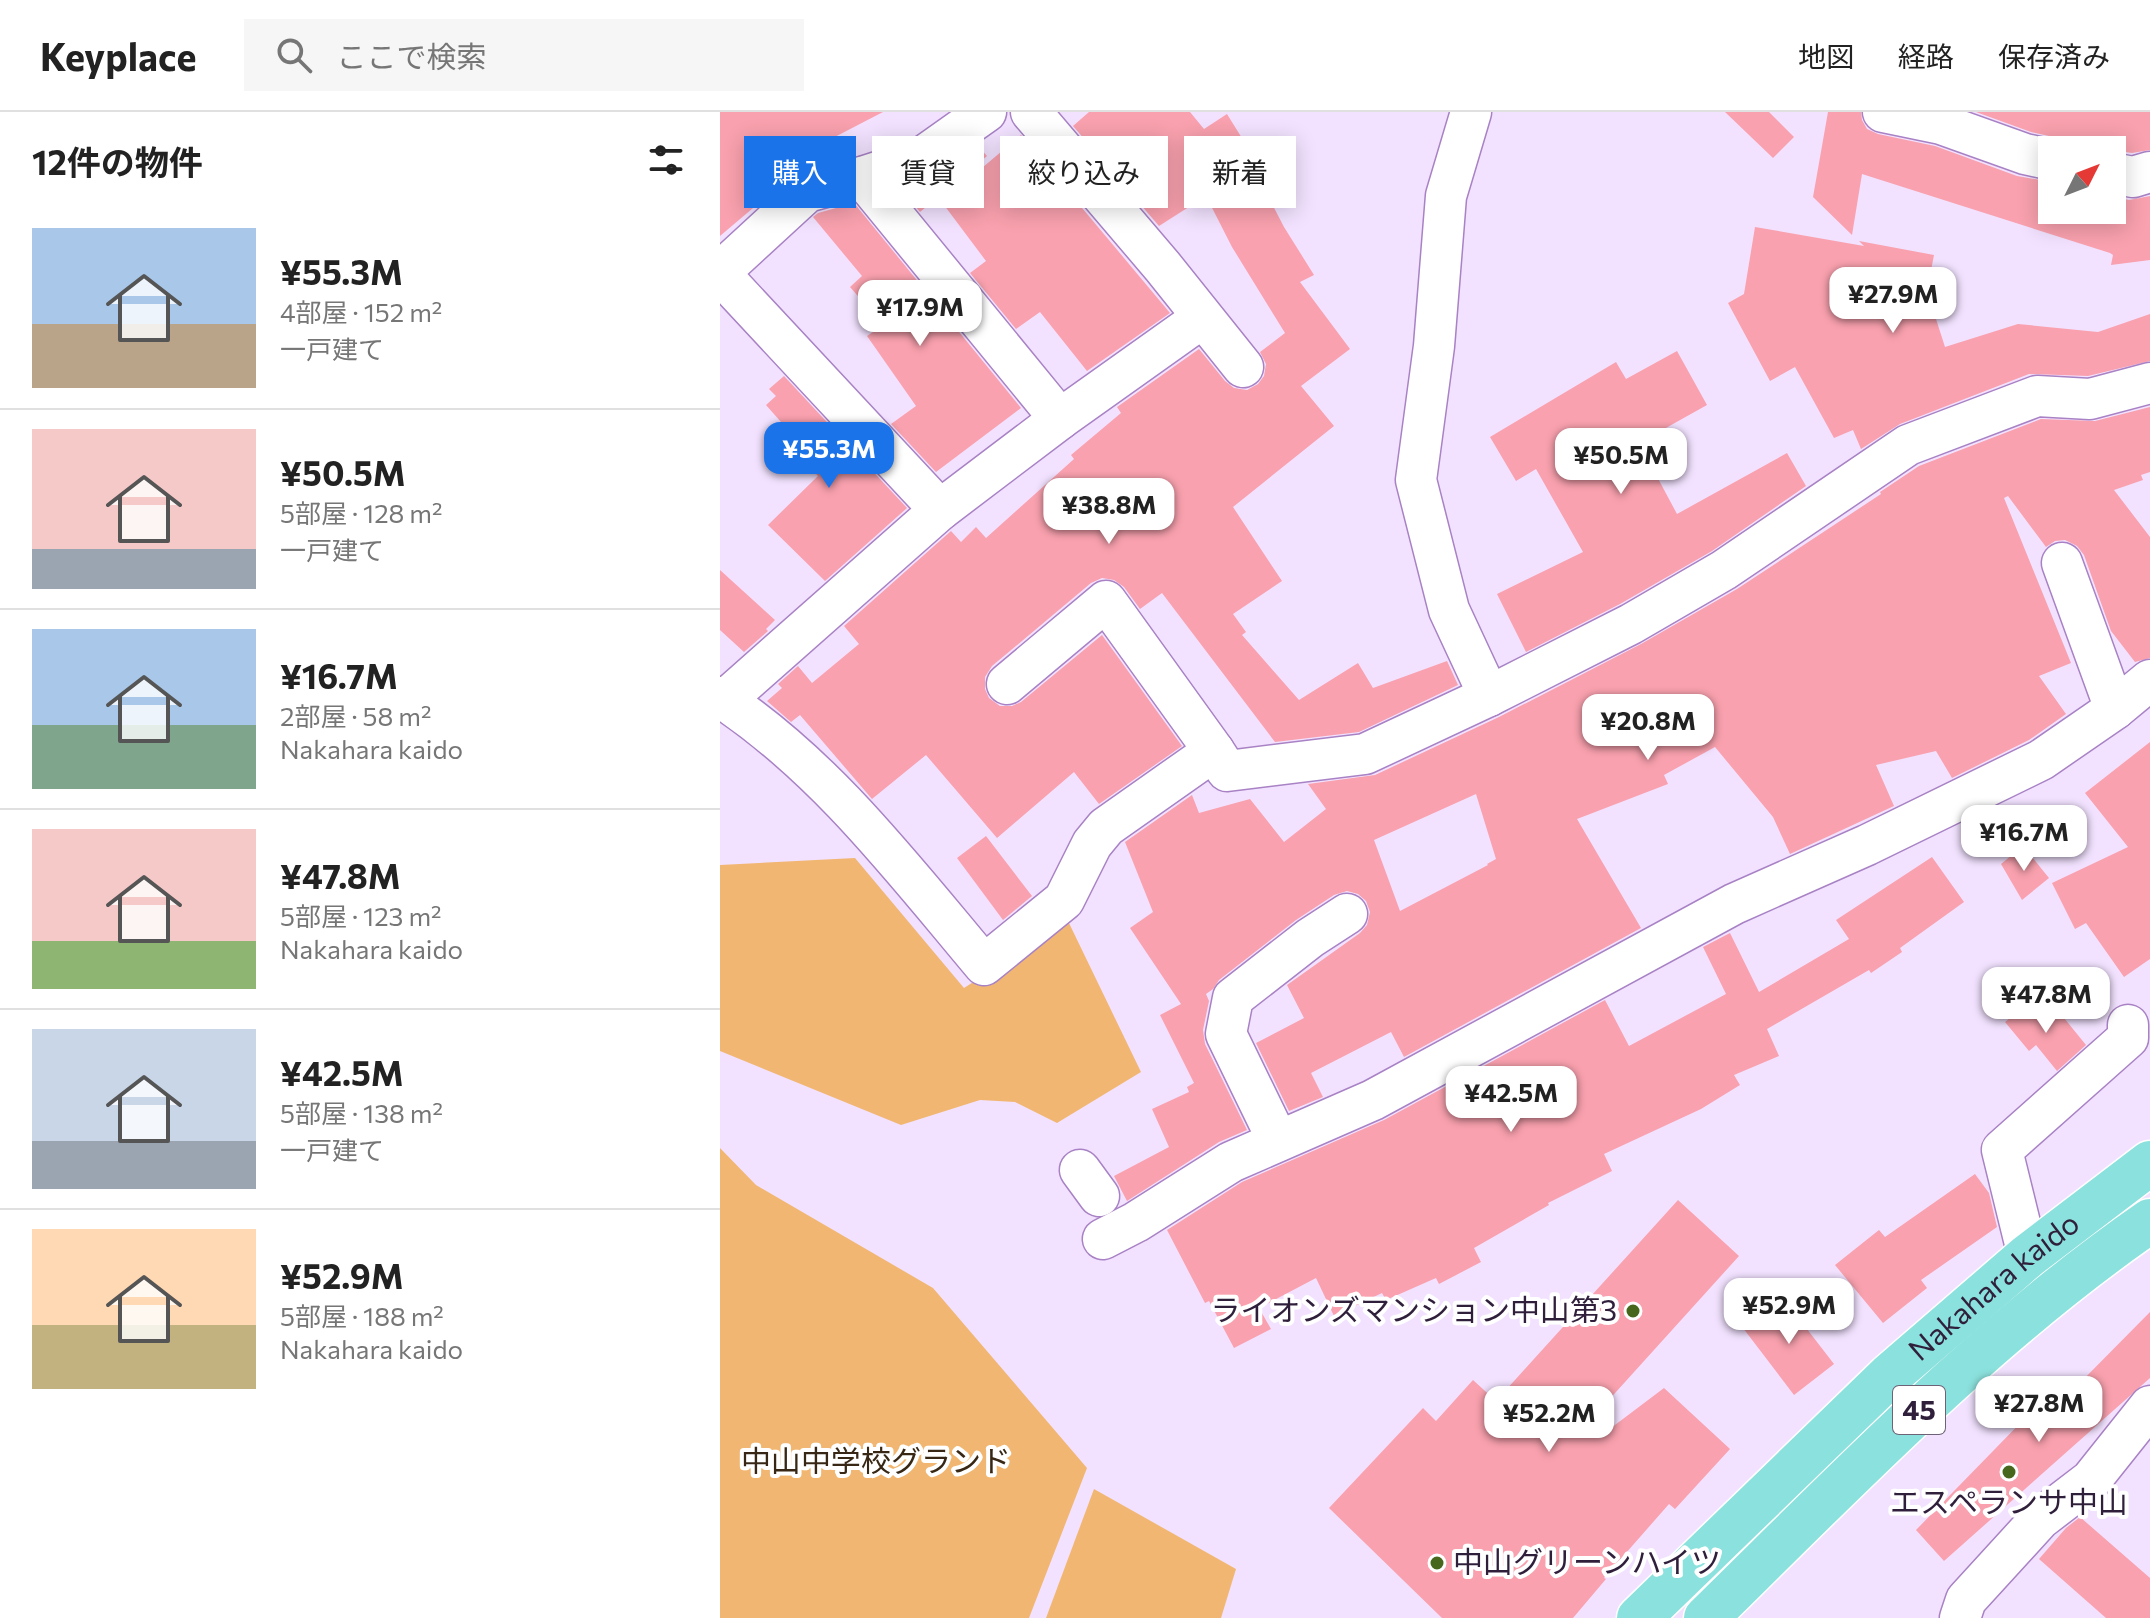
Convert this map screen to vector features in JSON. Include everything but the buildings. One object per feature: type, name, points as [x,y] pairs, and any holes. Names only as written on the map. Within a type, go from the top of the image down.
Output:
[{"type":"main road","name":"Nakahara kaido","points":[[1639,1618],[1889,1376],[2028,1256],[2150,1163]]},
{"type":"main road","name":"Nakahara kaido","points":[[1706,1618],[1951,1380],[2024,1316],[2150,1221]]},
{"type":"street","points":[[940,510],[720,273],[807,192],[921,158],[986,112]]},
{"type":"street","points":[[1031,112],[1163,267],[1243,367]]},
{"type":"street","points":[[1471,112],[1446,196],[1434,346],[1416,480],[1449,610],[1489,696]]},
{"type":"street","points":[[1883,112],[1941,124],[2038,157]]},
{"type":"street","points":[[2126,176],[2150,172]]},
{"type":"street","points":[[862,177],[1060,419]]},
{"type":"street","points":[[1202,318],[1060,419],[940,510],[722,698],[798,759],[885,848],[984,965],[1064,900],[1092,844],[1106,827],[1214,751]]},
{"type":"street","points":[[1007,684],[1106,601],[1227,771],[1365,754],[1631,624],[1724,570],[1908,445],[2037,396],[2090,399],[2150,383]]},
{"type":"street","points":[[2062,563],[2115,709]]},
{"type":"street","points":[[1101,1208],[1231,1162],[1373,1100],[1734,904],[1867,845],[2041,760],[2115,709],[2150,680]]},
{"type":"street","points":[[1278,1141],[1226,1034],[1233,998],[1310,938],[1347,914]]},
{"type":"street","points":[[2028,1256],[2002,1150],[2128,1038],[2128,1025]]},
{"type":"street","points":[[1960,1618],[1966,1600],[2040,1519],[2091,1480],[2150,1406]]},
{"type":"green space","points":[[855,858],[964,988],[1068,921],[1141,1072],[1057,1123],[1015,1102],[980,1100],[901,1125],[720,1051],[720,865]]},
{"type":"green space","name":"中山中学校グランド","points":[[720,1148],[756,1185],[933,1288],[1087,1468],[1029,1618],[720,1618]]},
{"type":"green space","points":[[1094,1489],[1236,1569],[1221,1618],[1046,1618]]},
{"type":"place","name":"ライオンズマンション中山第3","points":[[1633,1311]]},
{"type":"place","name":"エスペランサ中山","points":[[2009,1472]]},
{"type":"place","name":"中山グリーンハイツ","points":[[1437,1563]]}]
